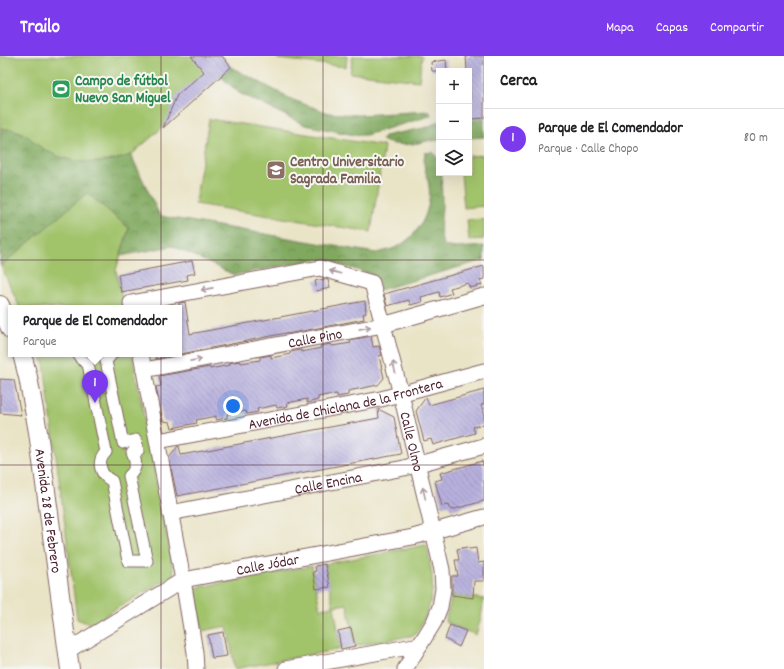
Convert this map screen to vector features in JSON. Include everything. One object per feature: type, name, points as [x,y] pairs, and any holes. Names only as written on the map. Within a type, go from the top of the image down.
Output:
[{"type":"street","name":"Calle Olmo","points":[[137,305],[320,268],[372,283],[401,394],[441,565],[444,589],[440,607],[434,622],[405,669]]},
{"type":"street","name":"Calle Pino","points":[[144,370],[383,325],[484,296]]},
{"type":"street","points":[[0,305],[8,323]]},
{"type":"street","name":"Avenida 28 de Febrero","points":[[23,357],[38,432],[70,669]]},
{"type":"street","points":[[80,357],[88,364],[106,452],[101,457],[100,468],[104,475],[112,481],[128,561],[147,561],[129,476],[136,466],[135,458],[132,452],[138,451],[136,440],[123,442],[106,361],[109,357]]},
{"type":"street","points":[[142,357],[183,580],[195,652],[196,669]]},
{"type":"street","name":"Avenida de Chiclana de la Frontera","points":[[158,441],[374,400],[484,371]]},
{"type":"street","name":"Calle Encina","points":[[170,513],[404,468],[484,446]]},
{"type":"street","name":"Calle Jódar","points":[[67,651],[183,580],[413,537],[484,517]]},
{"type":"street","points":[[286,669],[420,645]]},
{"type":"green space","points":[[0,56],[222,56],[231,67],[88,193],[129,228],[116,270],[123,305],[19,305],[0,264]]},
{"type":"green space","points":[[278,56],[347,56],[346,67],[278,59]]},
{"type":"green space","points":[[353,56],[422,56],[419,81],[350,73]]},
{"type":"green space","points":[[231,67],[293,100],[329,113],[359,115],[429,111],[431,114],[430,116],[366,135],[354,135],[305,125],[239,93],[220,76]]},
{"type":"green space","points":[[472,118],[484,118],[484,137],[472,138]]},
{"type":"green space","points":[[209,119],[384,146],[371,232],[195,204]]},
{"type":"green space","points":[[436,123],[436,140],[400,145],[382,140],[384,136],[428,127]]},
{"type":"green space","points":[[0,128],[18,131],[45,150],[69,160],[100,162],[131,155],[160,216],[376,253],[390,250],[409,239],[424,219],[429,203],[429,186],[424,166],[424,158],[425,153],[433,152],[436,156],[436,176],[442,176],[440,226],[441,237],[445,246],[456,248],[484,246],[484,260],[380,290],[377,276],[320,259],[234,275],[173,246],[120,256],[129,228],[87,193],[1,266]]},
{"type":"green space","points":[[484,155],[484,206],[464,208],[461,176],[472,176],[472,156]]},
{"type":"green space","points":[[484,219],[484,239],[469,240],[467,220]]},
{"type":"green space","points":[[41,357],[133,357],[174,575],[92,623],[87,623],[77,619],[44,363]]},
{"type":"green space","points":[[426,545],[432,573],[432,592],[425,618],[415,635],[355,646],[347,604],[334,606],[341,649],[235,669],[227,626],[202,631],[195,588],[312,566],[320,609],[333,606],[325,564]]},
{"type":"green space","points":[[452,595],[484,599],[476,635],[445,622]]},
{"type":"building","points":[[191,56],[222,56],[231,67],[163,128],[177,95],[204,72]]},
{"type":"building","points":[[466,56],[484,56],[484,118],[472,119],[472,68],[467,68]]},
{"type":"building","points":[[446,60],[447,68],[436,68],[436,71],[432,71],[431,62]]},
{"type":"building","points":[[192,261],[195,273],[187,275],[188,280],[121,292],[118,275]]},
{"type":"building","points":[[484,266],[484,279],[480,280],[482,285],[470,288],[468,283],[450,288],[452,293],[440,297],[439,292],[421,297],[422,302],[410,305],[409,300],[387,306],[384,294]]},
{"type":"building","points":[[325,279],[328,280],[330,288],[317,291],[315,281]]},
{"type":"building","points":[[365,301],[366,313],[363,314],[364,319],[182,354],[182,305],[179,305],[179,303],[185,302],[190,334]]},
{"type":"building","points":[[371,336],[373,347],[379,346],[382,355],[379,356],[384,378],[378,385],[348,391],[348,395],[337,397],[337,394],[327,395],[318,397],[318,400],[307,403],[307,399],[287,403],[288,406],[277,408],[276,405],[257,409],[258,412],[247,414],[246,411],[227,414],[227,418],[216,420],[216,416],[196,420],[197,423],[172,428],[170,422],[163,421],[156,387],[161,386],[159,376],[210,367],[210,369],[230,365],[229,363],[240,361],[241,363],[260,360],[260,357],[271,355],[271,358],[290,354],[290,352],[301,350],[301,352],[321,348],[320,346],[331,344],[332,346],[351,343],[350,340]]},
{"type":"building","points":[[156,357],[166,357],[156,359]]},
{"type":"building","points":[[0,379],[14,380],[21,415],[0,413]]},
{"type":"building","points":[[484,390],[484,404],[481,405],[484,414],[484,424],[473,427],[475,433],[433,445],[431,439],[424,441],[416,411],[426,397],[429,405]]},
{"type":"building","points":[[378,409],[394,417],[401,454],[177,496],[169,458],[178,446],[181,455],[379,418]]},
{"type":"building","points":[[482,461],[484,468],[484,501],[451,510],[449,505],[442,506],[435,481],[442,479],[440,473]]},
{"type":"building","points":[[467,547],[470,549],[476,548],[478,563],[484,562],[484,581],[474,581],[473,598],[452,595],[452,576],[458,576],[455,560],[459,560],[457,549]]},
{"type":"building","points":[[325,564],[330,587],[316,589],[313,572],[316,571],[315,566]]},
{"type":"building","points":[[450,625],[466,631],[459,647],[445,639]]},
{"type":"building","points":[[351,628],[355,646],[341,649],[338,631]]},
{"type":"building","points":[[223,632],[227,656],[212,658],[208,635]]},
{"type":"place","name":"Campo de fútbol Nuevo San Miguel","points":[[61,89]]},
{"type":"place","name":"Centro Universitario Sagrada Familia","points":[[276,170]]},
{"type":"place","name":"Parque de El Comendador","points":[[95,403]]}]
